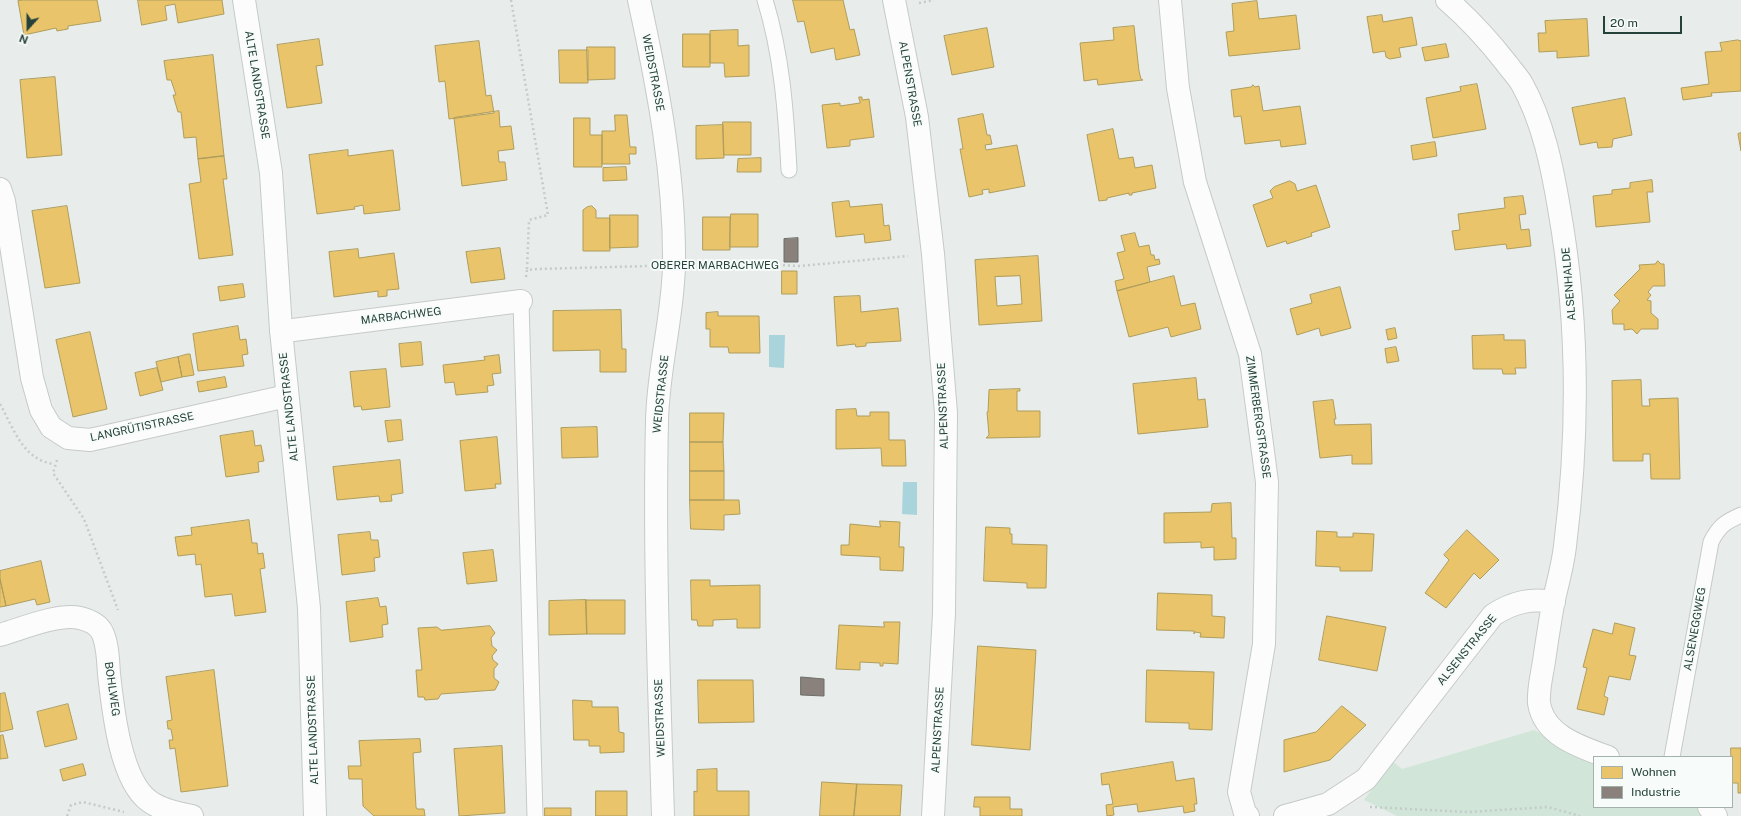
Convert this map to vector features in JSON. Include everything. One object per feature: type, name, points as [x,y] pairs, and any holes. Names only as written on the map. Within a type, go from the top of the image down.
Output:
[{"type":"street","name":"ALTE LANDSTRASSE","points":[[244,0],[271,173],[281,330],[309,608],[315,816]]},
{"type":"street","name":"WEIDSTRASSE","points":[[639,0],[651,55],[664,130],[672,213],[674,265],[668,332],[657,418],[656,583],[663,816]]},
{"type":"street","name":"ALPENSTRASSE","points":[[894,0],[917,117],[933,254],[946,413],[944,613],[933,816]]},
{"type":"street","name":"ZIMMERBERGSTRASSE","points":[[1170,0],[1178,88],[1195,182],[1250,354],[1267,482],[1264,644],[1239,792],[1245,813],[1248,816]]},
{"type":"street","name":"ALSENHALDE","points":[[1447,0],[1461,12],[1497,52],[1522,83],[1538,121],[1553,174],[1566,247],[1571,283],[1575,366],[1575,455],[1565,548],[1554,602]]},
{"type":"street","name":"LANGRÜTISTRASSE","points":[[0,188],[32,378],[41,410],[51,427],[68,438],[90,440],[287,396]]},
{"type":"street","name":"MARBACHWEG","points":[[281,330],[293,330],[521,301]]},
{"type":"street","name":"ALSENSTRASSE","points":[[1285,816],[1328,804],[1366,779],[1493,615],[1504,607],[1518,602],[1538,600],[1554,602]]},
{"type":"street","points":[[1554,602],[1540,685],[1539,704],[1547,722],[1555,731],[1570,742],[1605,756]]},
{"type":"street","name":"BOHLWEG","points":[[0,635],[62,618],[78,618],[92,622],[102,632],[106,648],[112,699],[126,768],[136,788],[149,802],[172,811],[192,816]]},
{"type":"street","points":[[1709,808],[1716,816]]},
{"type":"lane","points":[[765,0],[773,24],[786,117],[789,170]]},
{"type":"lane","points":[[521,301],[536,816]]},
{"type":"lane","name":"ALSENEGGWEG","points":[[1672,756],[1711,542],[1717,530],[1726,521],[1741,515]]},
{"type":"path","points":[[511,0],[548,215],[529,220],[527,270],[521,301]]},
{"type":"path","name":"OBERER MARBACHWEG","points":[[527,270],[674,265],[756,264],[800,266],[933,254]]},
{"type":"path","points":[[0,404],[26,451],[43,462],[54,464]]},
{"type":"path","points":[[68,438],[54,464],[53,473],[84,519],[119,611]]},
{"type":"path","points":[[67,816],[71,805],[83,802],[127,813]]},
{"type":"path","points":[[1367,807],[1468,812],[1548,807],[1580,816]]},
{"type":"green space","points":[[1534,730],[1584,756],[1593,759],[1593,808],[1710,808],[1714,816],[1397,816],[1364,800],[1392,761],[1402,769]]},
{"type":"water","points":[[769,335],[785,335],[784,368],[769,367]]},
{"type":"water","points":[[903,482],[917,482],[917,515],[902,514]]},
{"type":"building: Wohnen","points":[[97,0],[101,21],[68,26],[68,29],[57,31],[56,28],[24,35],[18,1]]},
{"type":"building: Wohnen","points":[[138,0],[222,0],[224,14],[178,23],[175,4],[165,6],[167,20],[142,25]]},
{"type":"building: Wohnen","points":[[793,0],[843,0],[850,30],[854,29],[860,55],[836,60],[834,48],[811,53],[804,21],[798,22]]},
{"type":"building: Wohnen","points":[[1257,1],[1259,19],[1296,15],[1300,49],[1229,56],[1226,32],[1234,31],[1232,4]]},
{"type":"building: Wohnen","points":[[1382,15],[1383,22],[1412,17],[1417,45],[1399,48],[1401,57],[1390,59],[1386,57],[1385,51],[1373,53],[1367,17]]},
{"type":"building: Wohnen","points":[[1587,19],[1589,56],[1557,58],[1557,51],[1539,52],[1538,33],[1546,33],[1545,21]]},
{"type":"building: Wohnen","points":[[1134,26],[1139,71],[1141,79],[1143,80],[1098,85],[1097,79],[1084,81],[1080,43],[1114,40],[1113,28]]},
{"type":"building: Wohnen","points":[[987,28],[994,67],[952,75],[944,36]]},
{"type":"building: Wohnen","points":[[738,30],[738,46],[749,45],[749,76],[725,77],[724,63],[710,63],[710,31]]},
{"type":"building: Wohnen","points":[[683,34],[710,34],[710,67],[683,67]]},
{"type":"building: Wohnen","points":[[319,39],[323,65],[316,66],[322,103],[287,108],[277,45]]},
{"type":"building: Wohnen","points":[[1738,40],[1741,41],[1741,91],[1711,93],[1712,96],[1683,100],[1681,88],[1709,84],[1705,52],[1722,51],[1720,43]]},
{"type":"building: Wohnen","points":[[479,41],[486,96],[491,95],[494,113],[449,119],[445,81],[439,82],[435,46]]},
{"type":"building: Wohnen","points":[[1446,44],[1449,57],[1425,61],[1422,48]]},
{"type":"building: Wohnen","points":[[587,47],[615,47],[615,79],[588,80]]},
{"type":"building: Wohnen","points":[[559,50],[588,50],[588,83],[560,83]]},
{"type":"building: Wohnen","points":[[213,55],[224,156],[198,159],[196,137],[184,138],[181,112],[178,112],[173,95],[176,95],[171,80],[167,80],[164,61]]},
{"type":"building: Wohnen","points":[[55,77],[62,155],[27,158],[20,80]]},
{"type":"building: Wohnen","points":[[1477,84],[1486,129],[1433,138],[1426,98],[1461,91],[1460,87]]},
{"type":"building: Wohnen","points":[[1253,85],[1255,87],[1259,86],[1263,111],[1300,106],[1306,144],[1281,147],[1280,140],[1245,144],[1241,116],[1234,117],[1231,90],[1251,87]]},
{"type":"building: Wohnen","points":[[859,97],[862,97],[862,100],[869,99],[874,137],[850,140],[850,146],[827,148],[822,105],[840,103],[840,106],[860,103]]},
{"type":"building: Wohnen","points":[[1625,98],[1632,135],[1613,139],[1612,147],[1598,148],[1597,142],[1580,145],[1572,108]]},
{"type":"building: Wohnen","points":[[499,111],[500,127],[511,126],[514,149],[498,151],[499,162],[505,162],[507,180],[462,186],[454,118]]},
{"type":"building: Wohnen","points":[[983,114],[987,135],[990,135],[992,144],[985,145],[986,150],[1017,145],[1025,186],[989,193],[989,189],[982,190],[983,194],[969,197],[960,149],[963,149],[958,119]]},
{"type":"building: Wohnen","points":[[615,115],[627,115],[630,147],[636,147],[636,154],[629,154],[630,164],[602,164],[602,131],[615,131]]},
{"type":"building: Wohnen","points":[[574,118],[590,118],[590,135],[602,135],[602,167],[574,167]]},
{"type":"building: Wohnen","points":[[723,122],[751,122],[751,155],[724,155]]},
{"type":"building: Wohnen","points":[[723,125],[724,158],[696,159],[696,126]]},
{"type":"building: Wohnen","points":[[1113,129],[1119,159],[1133,157],[1135,168],[1152,165],[1156,188],[1132,193],[1132,195],[1129,195],[1129,193],[1099,201],[1087,135]]},
{"type":"building: Wohnen","points":[[1741,133],[1741,151],[1738,134]]},
{"type":"building: Wohnen","points":[[1435,142],[1437,156],[1413,160],[1411,146]]},
{"type":"building: Wohnen","points":[[348,150],[348,156],[393,150],[400,210],[364,214],[363,205],[354,207],[355,209],[317,214],[309,155]]},
{"type":"building: Wohnen","points":[[224,156],[227,179],[223,179],[233,255],[199,259],[189,184],[201,182],[198,159]]},
{"type":"building: Wohnen","points":[[761,158],[761,172],[737,172],[738,159]]},
{"type":"building: Wohnen","points":[[626,167],[627,180],[603,181],[603,168]]},
{"type":"building: Wohnen","points":[[1652,180],[1653,192],[1647,192],[1650,222],[1596,227],[1593,196],[1612,194],[1612,190],[1630,188],[1630,183]]},
{"type":"building: Wohnen","points":[[1290,181],[1295,184],[1297,191],[1316,185],[1330,227],[1311,233],[1312,236],[1287,244],[1286,241],[1267,247],[1253,205],[1273,198],[1270,191],[1274,187]]},
{"type":"building: Wohnen","points":[[1523,196],[1526,214],[1519,215],[1521,230],[1529,229],[1531,246],[1507,249],[1506,244],[1455,250],[1452,231],[1460,230],[1458,214],[1505,208],[1504,198]]},
{"type":"building: Wohnen","points":[[849,201],[850,207],[882,204],[884,226],[889,225],[891,240],[865,243],[864,234],[836,237],[832,203]]},
{"type":"building: Wohnen","points":[[67,206],[80,283],[45,288],[32,211]]},
{"type":"building: Wohnen","points":[[592,206],[596,210],[596,218],[610,218],[610,251],[583,251],[583,210]]},
{"type":"building: Wohnen","points":[[731,214],[758,214],[758,247],[730,247]]},
{"type":"building: Wohnen","points":[[610,215],[638,215],[638,247],[610,248]]},
{"type":"building: Wohnen","points":[[703,217],[730,217],[730,250],[703,250]]},
{"type":"building: Wohnen","points":[[1135,233],[1139,247],[1149,245],[1151,255],[1154,255],[1155,260],[1159,259],[1160,264],[1147,267],[1150,282],[1117,291],[1115,281],[1124,279],[1117,253],[1125,251],[1121,236]]},
{"type":"building: Wohnen","points":[[500,248],[505,279],[471,283],[466,252]]},
{"type":"building: Wohnen","points":[[358,249],[359,258],[394,253],[399,289],[387,290],[387,296],[378,297],[378,291],[334,297],[329,252]]},
{"type":"building: Wohnen","points":[[1038,256],[1042,321],[979,325],[975,260]],"holes":[[[1020,276],[1022,304],[997,306],[995,277]]]},
{"type":"building: Wohnen","points":[[1658,261],[1661,264],[1664,264],[1665,286],[1653,286],[1648,292],[1651,295],[1647,300],[1651,301],[1651,313],[1658,319],[1658,329],[1641,329],[1637,334],[1632,329],[1624,330],[1624,324],[1613,324],[1612,310],[1620,301],[1614,295],[1640,269],[1639,265],[1655,264]]},
{"type":"building: Wohnen","points":[[782,271],[797,271],[797,294],[782,294]]},
{"type":"building: Wohnen","points":[[1174,276],[1181,306],[1195,303],[1201,329],[1171,337],[1168,327],[1129,337],[1117,291]]},
{"type":"building: Wohnen","points":[[243,284],[245,297],[220,301],[218,287]]},
{"type":"building: Wohnen","points":[[1340,287],[1351,328],[1321,336],[1319,328],[1297,335],[1290,309],[1312,303],[1310,295]]},
{"type":"building: Wohnen","points":[[860,296],[861,312],[898,308],[901,341],[866,343],[866,346],[856,347],[855,344],[837,346],[834,297]]},
{"type":"building: Wohnen","points":[[621,310],[622,349],[626,349],[626,372],[600,372],[600,350],[553,351],[553,311]]},
{"type":"building: Wohnen","points":[[718,312],[718,316],[759,316],[760,353],[729,353],[728,347],[710,347],[710,329],[706,329],[706,313]]},
{"type":"building: Wohnen","points":[[238,326],[240,340],[246,339],[248,354],[242,355],[244,366],[198,371],[193,334]]},
{"type":"building: Wohnen","points":[[1395,328],[1397,338],[1388,340],[1386,330]]},
{"type":"building: Wohnen","points":[[90,332],[107,409],[73,417],[56,340]]},
{"type":"building: Wohnen","points":[[1504,335],[1504,340],[1525,340],[1526,368],[1515,368],[1516,374],[1503,374],[1502,369],[1473,369],[1472,336]]},
{"type":"building: Wohnen","points":[[421,342],[423,365],[401,367],[399,344]]},
{"type":"building: Wohnen","points":[[1396,347],[1399,361],[1387,363],[1385,349]]},
{"type":"building: Wohnen","points":[[190,354],[194,375],[182,377],[178,357]]},
{"type":"building: Wohnen","points":[[499,355],[501,373],[492,374],[494,385],[487,386],[488,392],[456,395],[454,382],[445,383],[443,365],[485,360],[484,357]]},
{"type":"building: Wohnen","points":[[178,357],[182,377],[161,382],[156,362]]},
{"type":"building: Wohnen","points":[[157,368],[163,390],[140,396],[135,373]]},
{"type":"building: Wohnen","points":[[386,369],[390,407],[362,410],[361,406],[354,407],[350,372]]},
{"type":"building: Wohnen","points":[[225,377],[227,387],[199,392],[197,382]]},
{"type":"building: Wohnen","points":[[1196,378],[1198,400],[1205,399],[1208,427],[1138,434],[1133,384]]},
{"type":"building: Wohnen","points":[[1641,380],[1642,406],[1650,406],[1649,399],[1678,398],[1680,479],[1651,479],[1650,454],[1643,454],[1643,461],[1613,461],[1612,381]]},
{"type":"building: Wohnen","points":[[1020,389],[1020,391],[1017,391],[1017,411],[1040,411],[1040,437],[986,438],[989,435],[987,412],[989,390]]},
{"type":"building: Wohnen","points":[[1333,400],[1336,419],[1334,419],[1335,425],[1371,424],[1372,464],[1352,464],[1352,455],[1320,458],[1313,402]]},
{"type":"building: Wohnen","points":[[856,409],[857,416],[870,416],[870,412],[889,412],[889,440],[905,440],[906,466],[882,466],[881,448],[836,449],[836,410]]},
{"type":"building: Wohnen","points":[[690,413],[724,413],[723,442],[690,442]]},
{"type":"building: Wohnen","points":[[401,420],[403,440],[388,442],[385,421]]},
{"type":"building: Wohnen","points":[[597,427],[598,457],[562,458],[561,428]]},
{"type":"building: Wohnen","points":[[253,431],[255,446],[261,445],[264,461],[258,462],[259,472],[226,477],[220,436]]},
{"type":"building: Wohnen","points":[[497,437],[501,484],[495,484],[496,488],[465,491],[460,441]]},
{"type":"building: Wohnen","points":[[690,442],[723,442],[724,471],[690,471]]},
{"type":"building: Wohnen","points":[[400,460],[403,493],[391,495],[392,501],[380,502],[379,496],[337,500],[333,467]]},
{"type":"building: Wohnen","points":[[690,471],[724,471],[724,500],[690,500]]},
{"type":"building: Wohnen","points":[[690,500],[739,500],[740,514],[724,515],[724,530],[691,529]]},
{"type":"building: Wohnen","points":[[1231,503],[1232,538],[1236,538],[1236,559],[1214,560],[1214,547],[1201,548],[1201,542],[1164,543],[1164,513],[1211,512],[1212,504]]},
{"type":"building: Wohnen","points":[[249,520],[252,543],[257,543],[258,554],[263,553],[265,568],[260,569],[266,612],[235,616],[232,594],[205,597],[201,564],[196,565],[195,554],[178,556],[175,537],[192,535],[191,528]]},
{"type":"building: Wohnen","points":[[880,521],[900,522],[899,547],[904,547],[903,571],[880,570],[880,557],[841,555],[841,545],[849,545],[850,524],[880,527]]},
{"type":"building: Wohnen","points":[[986,527],[1010,528],[1010,534],[1012,534],[1012,544],[1047,545],[1046,588],[1027,588],[1027,583],[984,581]]},
{"type":"building: Wohnen","points":[[1467,530],[1499,560],[1480,579],[1474,573],[1446,608],[1425,593],[1449,560],[1444,555]]},
{"type":"building: Wohnen","points":[[1317,531],[1337,532],[1337,537],[1353,537],[1353,533],[1374,534],[1372,571],[1340,571],[1340,567],[1316,566]]},
{"type":"building: Wohnen","points":[[370,532],[371,540],[378,540],[380,557],[374,558],[375,571],[342,575],[338,535]]},
{"type":"building: Wohnen","points":[[493,550],[497,581],[467,584],[463,553]]},
{"type":"building: Wohnen","points":[[41,561],[50,602],[37,605],[35,599],[6,606],[0,579],[0,571]]},
{"type":"building: Wohnen","points":[[0,579],[6,606],[0,607]]},
{"type":"building: Wohnen","points":[[691,580],[710,580],[710,586],[760,585],[760,628],[737,628],[737,619],[713,620],[713,626],[698,626],[697,620],[692,620]]},
{"type":"building: Wohnen","points":[[1158,593],[1212,595],[1212,616],[1225,617],[1224,638],[1200,637],[1201,633],[1195,632],[1194,634],[1194,631],[1157,630]]},
{"type":"building: Wohnen","points":[[378,598],[380,607],[386,606],[388,624],[382,625],[383,637],[350,642],[346,602]]},
{"type":"building: Wohnen","points":[[586,600],[625,600],[625,634],[587,634]]},
{"type":"building: Wohnen","points":[[586,600],[587,634],[549,635],[549,601]]},
{"type":"building: Wohnen","points":[[1327,616],[1386,627],[1377,671],[1319,660]]},
{"type":"building: Wohnen","points":[[884,622],[900,622],[898,664],[883,663],[883,666],[880,666],[880,663],[860,662],[860,670],[836,669],[839,625],[884,627]]},
{"type":"building: Wohnen","points":[[1615,623],[1635,628],[1629,655],[1636,656],[1630,680],[1609,676],[1604,696],[1608,698],[1604,715],[1577,709],[1587,668],[1583,667],[1593,629],[1612,634]]},
{"type":"building: Wohnen","points":[[490,626],[495,633],[491,638],[492,646],[497,650],[492,656],[493,660],[498,664],[494,669],[494,678],[499,682],[495,690],[441,694],[438,699],[425,700],[424,697],[418,697],[416,670],[422,670],[418,628],[437,627],[441,630]]},
{"type":"building: Wohnen","points":[[978,646],[1036,650],[1030,750],[972,745]]},
{"type":"building: Wohnen","points":[[214,670],[228,786],[181,792],[175,748],[170,749],[169,740],[173,740],[171,729],[168,729],[167,721],[172,720],[166,677]]},
{"type":"building: Wohnen","points":[[1147,670],[1214,672],[1212,730],[1189,729],[1189,723],[1146,722]]},
{"type":"building: Wohnen","points":[[698,680],[753,680],[754,722],[699,723]]},
{"type":"building: Wohnen","points":[[5,693],[13,729],[0,732],[0,694]]},
{"type":"building: Wohnen","points":[[573,700],[592,701],[592,707],[618,707],[619,732],[624,733],[624,752],[600,753],[600,746],[589,746],[589,740],[574,740]]},
{"type":"building: Wohnen","points":[[68,704],[77,739],[45,747],[37,712]]},
{"type":"building: Wohnen","points":[[1342,706],[1366,725],[1330,760],[1284,772],[1284,740],[1316,732]]},
{"type":"building: Wohnen","points":[[3,735],[8,758],[0,759],[0,736]]},
{"type":"building: Wohnen","points":[[420,739],[421,752],[413,753],[416,807],[417,809],[424,809],[425,816],[374,816],[363,806],[362,779],[349,779],[348,766],[361,766],[359,741]]},
{"type":"building: Wohnen","points":[[502,746],[505,813],[459,816],[454,749]]},
{"type":"building: Wohnen","points":[[1731,748],[1741,748],[1741,793],[1738,793],[1738,783],[1733,783],[1733,756],[1731,756]]},
{"type":"building: Wohnen","points":[[1173,762],[1176,781],[1194,778],[1197,804],[1194,804],[1195,811],[1184,813],[1183,806],[1138,812],[1137,804],[1113,807],[1114,815],[1107,816],[1106,805],[1113,804],[1109,784],[1102,785],[1101,774]]},
{"type":"building: Wohnen","points":[[83,764],[86,775],[63,781],[60,770]]},
{"type":"building: Wohnen","points":[[717,769],[717,791],[749,791],[749,816],[694,816],[694,791],[697,792],[697,770]]},
{"type":"building: Wohnen","points":[[822,782],[857,784],[854,816],[820,816]]},
{"type":"building: Wohnen","points":[[857,784],[902,785],[900,816],[854,816]]},
{"type":"building: Wohnen","points":[[596,791],[627,791],[627,816],[596,816]]},
{"type":"building: Wohnen","points":[[975,797],[1010,797],[1010,809],[1022,809],[1022,816],[980,816],[980,807],[974,807]]},
{"type":"building: Wohnen","points":[[545,808],[571,808],[571,816],[545,816]]},
{"type":"building: Industrie","points":[[798,238],[798,262],[784,262],[784,239]]},
{"type":"building: Industrie","points":[[801,677],[824,679],[824,696],[801,695]]}]
